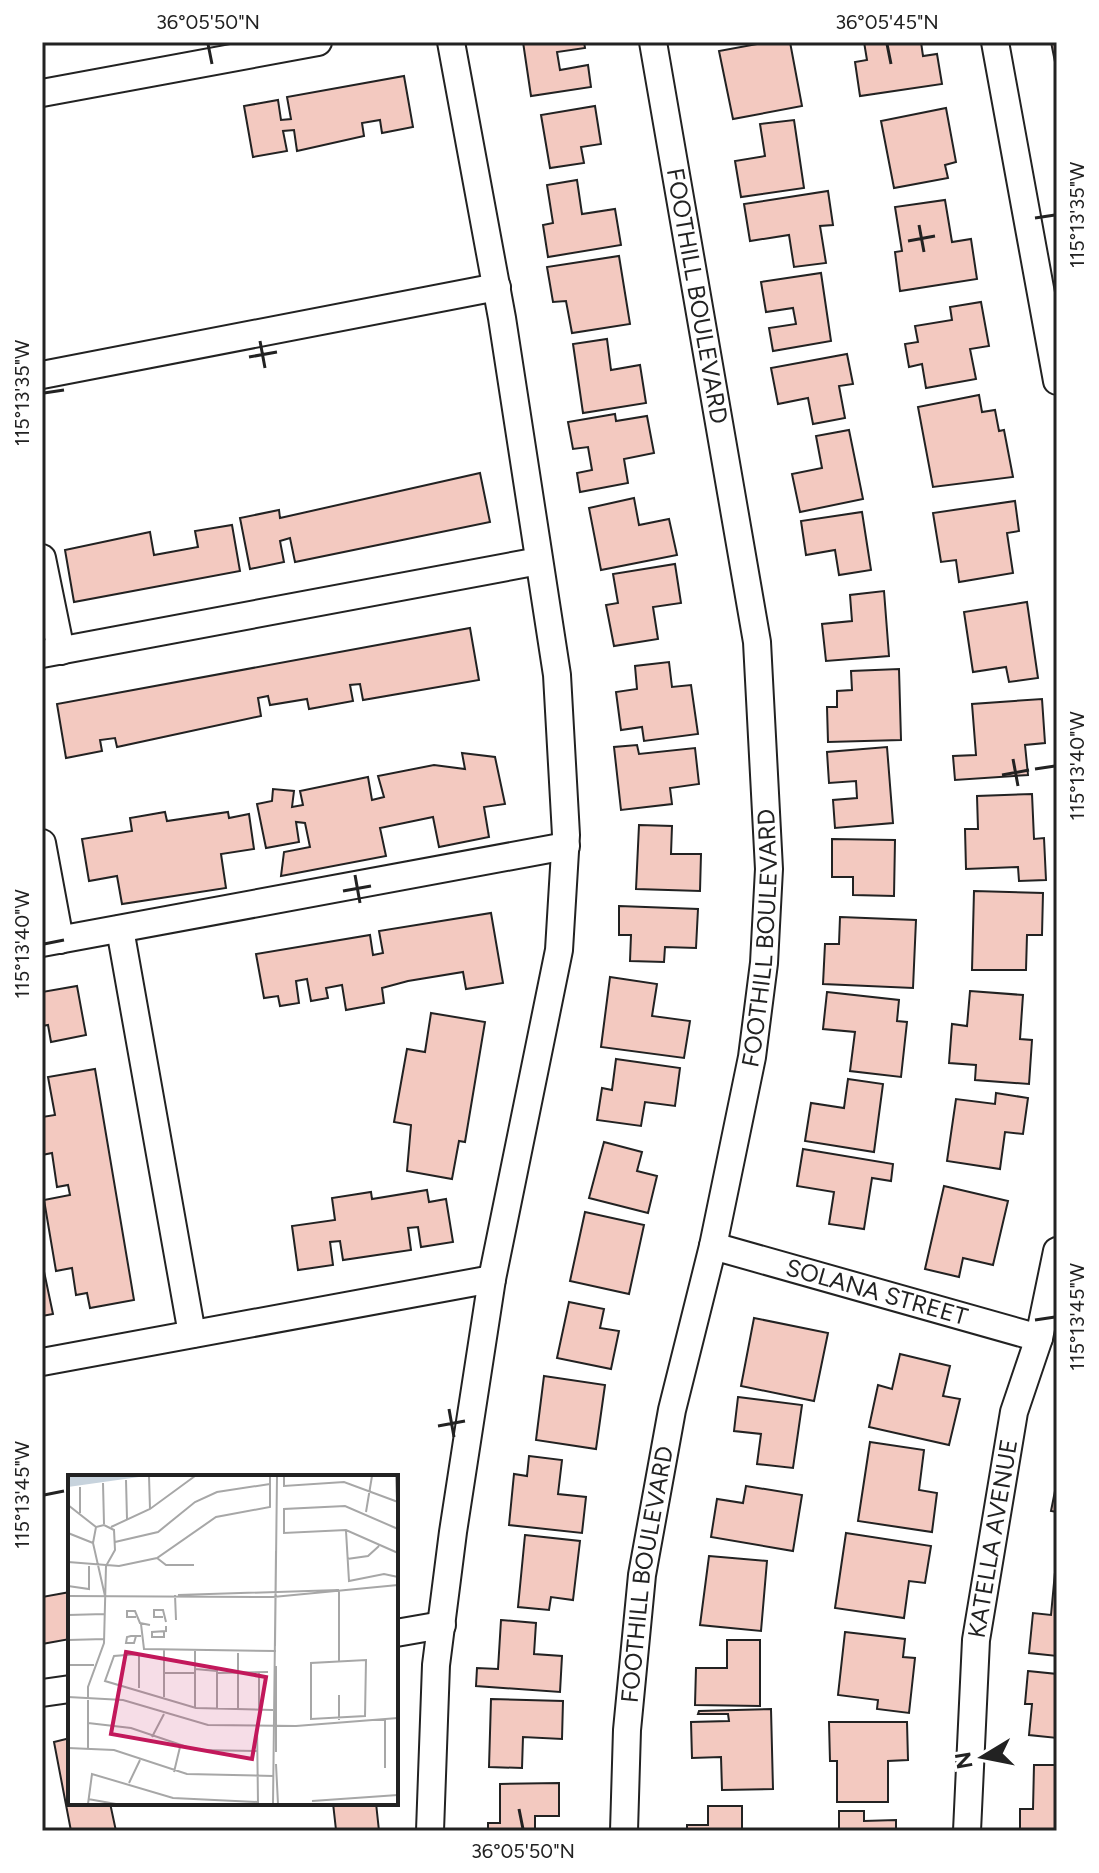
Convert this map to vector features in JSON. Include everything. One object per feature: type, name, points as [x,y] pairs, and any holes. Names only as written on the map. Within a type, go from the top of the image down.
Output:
[{"type":"street","points":[[42,93],[318,42]]},
{"type":"street","points":[[430,1831],[436,1665],[492,1279],[559,950],[566,846],[557,675],[497,287],[451,42]]},
{"type":"street","name":"FOOTHILL BOULEVARD","points":[[624,1831],[627,1730],[642,1575],[672,1410],[713,1246],[752,1057],[764,963],[769,869],[766,756],[757,642],[653,42]]},
{"type":"street","points":[[995,42],[1057,381]]},
{"type":"street","points":[[42,375],[497,287]]},
{"type":"street","points":[[42,558],[51,653],[539,561]]},
{"type":"street","points":[[42,843],[51,941],[566,846]]},
{"type":"street","points":[[120,929],[192,1334]]},
{"type":"street","name":"SOLANA STREET","points":[[713,1246],[1039,1338]]},
{"type":"street","name":"KATELLA AVENUE","points":[[967,1831],[976,1640],[1014,1412],[1039,1338],[1057,1251]]},
{"type":"street","points":[[42,1362],[492,1279]]},
{"type":"street","points":[[398,1633],[442,1625]]},
{"type":"street","points":[[42,1693],[68,1689]]},
{"type":"building","points":[[523,42],[584,42],[585,48],[557,52],[560,70],[588,65],[591,87],[531,96]]},
{"type":"building","points":[[768,42],[790,42],[802,106],[733,119],[719,51]]},
{"type":"building","points":[[864,42],[921,42],[923,56],[937,54],[942,84],[860,96],[855,62],[867,60]]},
{"type":"building","points":[[1051,42],[1057,42],[1056,67]]},
{"type":"building","points":[[404,76],[413,127],[382,133],[380,120],[362,123],[364,136],[297,151],[294,130],[283,131],[287,151],[253,157],[244,106],[278,100],[281,120],[291,119],[287,97]]},
{"type":"building","points":[[595,106],[601,144],[581,147],[584,163],[550,168],[541,115]]},
{"type":"building","points":[[946,108],[956,162],[945,165],[948,178],[894,188],[881,121]]},
{"type":"building","points":[[794,120],[804,188],[741,197],[735,161],[765,156],[760,124]]},
{"type":"building","points":[[577,180],[582,214],[615,209],[621,245],[548,257],[543,225],[553,223],[547,185]]},
{"type":"building","points":[[828,191],[833,225],[820,226],[826,263],[794,267],[789,235],[750,241],[744,204]]},
{"type":"building","points":[[945,200],[952,242],[971,239],[977,279],[900,291],[895,252],[902,251],[895,207]]},
{"type":"building","points":[[619,256],[630,324],[572,333],[566,301],[553,302],[547,267]]},
{"type":"building","points":[[821,273],[831,341],[773,351],[769,328],[796,324],[793,308],[766,312],[761,282]]},
{"type":"building","points":[[981,302],[989,346],[970,349],[976,379],[926,388],[922,364],[909,367],[905,344],[918,342],[915,326],[952,320],[950,307]]},
{"type":"building","points":[[607,339],[611,370],[640,365],[646,403],[583,413],[573,344]]},
{"type":"building","points":[[847,354],[853,384],[839,386],[845,418],[813,424],[808,398],[778,404],[771,368]]},
{"type":"building","points":[[979,395],[982,412],[995,410],[999,431],[1004,430],[1013,477],[933,487],[918,407]]},
{"type":"building","points":[[615,414],[616,421],[647,416],[654,453],[624,459],[628,483],[580,492],[577,473],[592,470],[588,447],[573,449],[568,422]]},
{"type":"building","points":[[849,430],[863,499],[800,512],[792,474],[822,468],[816,436]]},
{"type":"building","points":[[480,473],[490,522],[295,562],[290,538],[280,541],[284,562],[250,569],[240,518],[279,510],[280,518]]},
{"type":"building","points":[[634,498],[639,525],[669,519],[677,555],[601,570],[589,508]]},
{"type":"building","points":[[1015,501],[1019,531],[1007,533],[1013,573],[959,582],[956,560],[941,562],[933,513]]},
{"type":"building","points":[[862,512],[871,570],[839,575],[835,550],[806,555],[801,521]]},
{"type":"building","points":[[232,525],[240,571],[74,602],[65,550],[150,532],[154,555],[198,547],[195,531]]},
{"type":"building","points":[[675,564],[681,603],[653,607],[658,639],[614,646],[606,605],[618,603],[613,574]]},
{"type":"building","points":[[884,591],[889,656],[826,661],[822,624],[852,621],[850,595]]},
{"type":"building","points":[[1027,602],[1038,678],[1009,682],[1006,667],[973,672],[964,612]]},
{"type":"building","points":[[470,628],[479,680],[363,700],[360,684],[350,685],[353,701],[309,709],[307,699],[270,705],[268,696],[258,698],[261,716],[117,747],[115,738],[100,740],[102,751],[66,758],[57,704]]},
{"type":"building","points":[[669,662],[672,687],[691,685],[698,734],[644,741],[642,727],[621,730],[616,692],[637,689],[635,666]]},
{"type":"building","points":[[899,669],[901,740],[828,742],[827,707],[837,707],[837,691],[852,690],[851,671]]},
{"type":"building","points":[[1042,699],[1045,743],[1025,745],[1028,775],[955,780],[953,756],[976,755],[972,704]]},
{"type":"building","points":[[637,745],[639,754],[695,748],[699,784],[670,788],[672,804],[621,810],[614,747]]},
{"type":"building","points":[[887,747],[893,823],[835,828],[833,800],[857,798],[856,781],[829,783],[827,752]]},
{"type":"building","points":[[462,753],[495,757],[505,804],[484,807],[489,837],[439,847],[433,817],[380,828],[386,856],[281,876],[284,852],[310,847],[305,823],[296,822],[299,842],[266,848],[257,804],[272,801],[273,789],[294,791],[292,807],[303,805],[300,791],[368,777],[372,800],[384,797],[378,776],[434,765],[465,769]]},
{"type":"building","points":[[1032,794],[1034,839],[1044,838],[1046,880],[1019,881],[1018,867],[966,869],[965,829],[978,829],[977,796]]},
{"type":"building","points":[[165,812],[167,821],[228,812],[229,818],[249,814],[254,849],[221,854],[226,888],[122,904],[117,876],[89,881],[82,839],[132,831],[130,818]]},
{"type":"building","points":[[639,825],[672,826],[671,854],[701,854],[700,891],[636,889]]},
{"type":"building","points":[[832,839],[895,840],[894,896],[853,895],[853,877],[832,877]]},
{"type":"building","points":[[974,891],[1043,893],[1042,935],[1027,935],[1026,970],[972,970]]},
{"type":"building","points":[[619,906],[698,909],[696,948],[665,947],[664,962],[630,961],[631,935],[619,935]]},
{"type":"building","points":[[491,913],[503,983],[466,989],[463,972],[408,981],[382,988],[384,1003],[346,1010],[342,985],[326,988],[328,998],[311,1001],[307,979],[296,981],[299,1003],[280,1006],[278,996],[264,998],[256,954],[370,935],[373,955],[383,953],[379,931]]},
{"type":"building","points":[[840,917],[916,920],[913,988],[823,984],[825,944],[839,944]]},
{"type":"building","points":[[610,977],[657,984],[652,1016],[690,1021],[684,1058],[601,1047]]},
{"type":"building","points":[[77,986],[86,1035],[51,1042],[48,1025],[42,1026],[42,992]]},
{"type":"building","points":[[970,991],[1023,995],[1020,1039],[1032,1040],[1029,1084],[975,1080],[976,1065],[949,1063],[952,1024],[967,1026]]},
{"type":"building","points":[[827,992],[899,1000],[897,1021],[907,1022],[901,1077],[850,1071],[855,1032],[823,1029]]},
{"type":"building","points":[[431,1013],[485,1022],[465,1142],[459,1141],[452,1179],[407,1171],[411,1125],[394,1122],[407,1049],[425,1052]]},
{"type":"building","points":[[616,1059],[680,1068],[675,1106],[645,1102],[641,1126],[597,1120],[602,1088],[612,1090]]},
{"type":"building","points":[[95,1069],[134,1300],[90,1308],[87,1293],[76,1295],[72,1268],[56,1271],[44,1200],[70,1195],[68,1185],[57,1187],[52,1153],[42,1155],[42,1117],[55,1115],[48,1077]]},
{"type":"building","points":[[848,1079],[883,1084],[874,1152],[805,1141],[811,1103],[844,1108]]},
{"type":"building","points":[[996,1093],[1028,1098],[1023,1134],[1005,1132],[1000,1169],[947,1161],[956,1099],[995,1104]]},
{"type":"building","points":[[604,1142],[642,1152],[637,1171],[657,1176],[648,1213],[589,1198]]},
{"type":"building","points":[[803,1149],[893,1164],[891,1181],[872,1178],[864,1229],[829,1224],[834,1192],[797,1186]]},
{"type":"building","points":[[944,1186],[1008,1201],[993,1265],[963,1258],[959,1277],[925,1269]]},
{"type":"building","points":[[427,1190],[429,1202],[446,1199],[453,1242],[421,1247],[418,1227],[408,1228],[411,1250],[343,1260],[340,1241],[330,1242],[333,1265],[298,1270],[292,1226],[335,1220],[332,1198],[371,1192],[372,1199]]},
{"type":"building","points":[[585,1212],[644,1225],[629,1294],[570,1281]]},
{"type":"building","points":[[42,1262],[53,1314],[42,1316]]},
{"type":"building","points":[[569,1302],[604,1309],[600,1328],[619,1331],[611,1369],[557,1358]]},
{"type":"building","points":[[754,1318],[828,1333],[814,1401],[741,1386]]},
{"type":"building","points":[[900,1354],[950,1366],[943,1396],[960,1399],[949,1445],[869,1427],[878,1385],[892,1389]]},
{"type":"building","points":[[544,1376],[605,1385],[596,1449],[536,1440]]},
{"type":"building","points":[[738,1397],[802,1405],[793,1468],[757,1464],[761,1434],[734,1431]]},
{"type":"building","points":[[870,1442],[924,1450],[919,1490],[937,1493],[932,1532],[858,1521]]},
{"type":"building","points":[[529,1456],[562,1460],[558,1494],[586,1497],[582,1533],[509,1525],[514,1474],[527,1476]]},
{"type":"building","points":[[1057,1481],[1057,1512],[1051,1511]]},
{"type":"building","points":[[746,1486],[802,1495],[793,1551],[711,1537],[717,1499],[743,1503]]},
{"type":"building","points":[[846,1533],[931,1546],[925,1583],[909,1581],[904,1618],[835,1608]]},
{"type":"building","points":[[525,1535],[580,1541],[573,1600],[551,1597],[549,1610],[518,1607]]},
{"type":"building","points":[[709,1556],[767,1561],[761,1631],[700,1625]]},
{"type":"building","points":[[1055,1572],[1057,1656],[1029,1653],[1033,1613],[1051,1615]]},
{"type":"building","points":[[68,1592],[68,1639],[42,1644],[42,1597]]},
{"type":"building","points":[[501,1620],[536,1623],[534,1654],[562,1656],[560,1692],[476,1686],[477,1668],[498,1669]]},
{"type":"building","points":[[845,1632],[905,1639],[903,1657],[915,1658],[909,1713],[877,1709],[878,1700],[838,1695]]},
{"type":"building","points":[[727,1640],[760,1640],[760,1706],[695,1705],[696,1668],[727,1668]]},
{"type":"building","points":[[1028,1671],[1057,1674],[1057,1738],[1029,1735],[1032,1704],[1025,1704]]},
{"type":"building","points":[[491,1699],[563,1701],[562,1739],[523,1737],[522,1768],[489,1767]]},
{"type":"building","points":[[771,1709],[773,1789],[722,1790],[721,1757],[692,1758],[691,1722],[729,1721],[728,1714],[698,1714],[699,1711]]},
{"type":"building","points":[[829,1722],[907,1722],[908,1760],[888,1761],[888,1802],[837,1802],[837,1761],[830,1761]]},
{"type":"building","points":[[68,1738],[68,1805],[110,1805],[116,1831],[71,1831],[54,1742]]},
{"type":"building","points":[[1034,1765],[1057,1765],[1057,1831],[1020,1831],[1020,1809],[1033,1809]]},
{"type":"building","points":[[559,1783],[559,1816],[535,1816],[535,1830],[559,1831],[488,1831],[488,1823],[500,1823],[500,1784]]},
{"type":"building","points":[[333,1805],[376,1805],[379,1831],[332,1831],[336,1830]]},
{"type":"building","points":[[708,1806],[742,1806],[742,1831],[687,1831],[687,1825],[708,1825]]},
{"type":"building","points":[[839,1811],[864,1811],[864,1821],[896,1820],[896,1831],[839,1831]]}]
